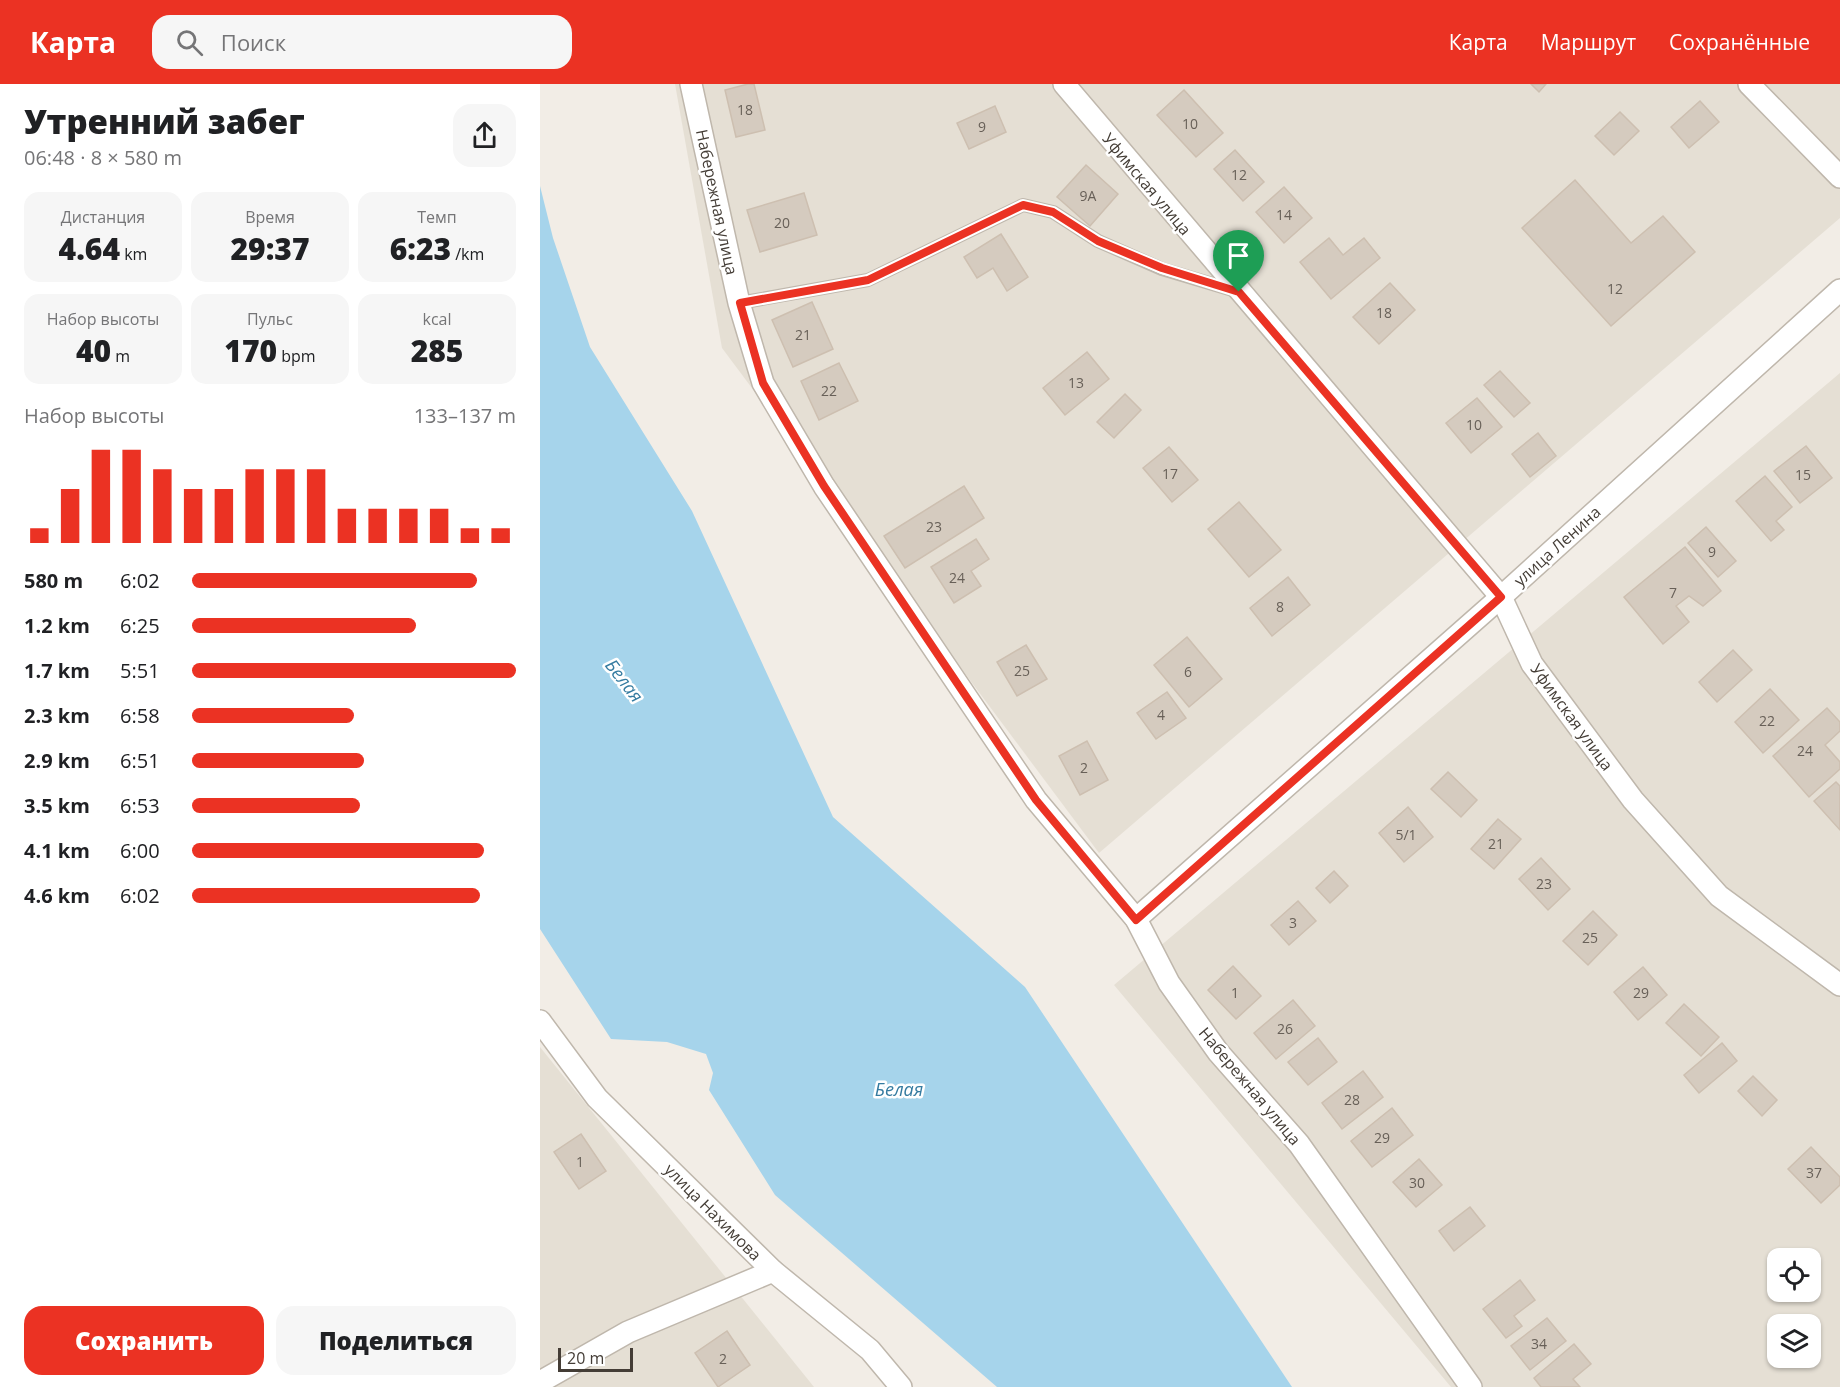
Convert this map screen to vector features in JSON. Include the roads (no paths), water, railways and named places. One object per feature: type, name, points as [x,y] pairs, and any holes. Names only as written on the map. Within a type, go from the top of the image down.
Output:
[{"type":"street","name":"Набережная улица","points":[[691,84],[740,303],[763,383],[824,486],[1036,800],[1136,920],[1169,983],[1218,1052],[1299,1144],[1471,1387]]},
{"type":"street","name":"Уфимская улица","points":[[1064,84],[1501,597],[1532,664],[1633,800],[1719,896],[1840,985]]},
{"type":"street","points":[[1749,84],[1840,177]]},
{"type":"street","name":"улица Ленина","points":[[1136,920],[1501,597],[1840,290]]},
{"type":"street","name":"улица Нахимова","points":[[540,1021],[597,1098],[772,1271],[870,1350],[901,1387]]},
{"type":"street","points":[[540,1382],[628,1332],[772,1271]]},
{"type":"lane","points":[[740,303],[868,280],[1023,205],[1053,212],[1098,241],[1162,268],[1239,292]]},
{"type":"water","name":"Белая","points":[[540,186],[553,238],[590,347],[692,511],[833,817],[1025,987],[1292,1387],[997,1387],[775,1195],[709,1090],[713,1073],[706,1054],[667,1042],[611,1039],[540,929]]}]
